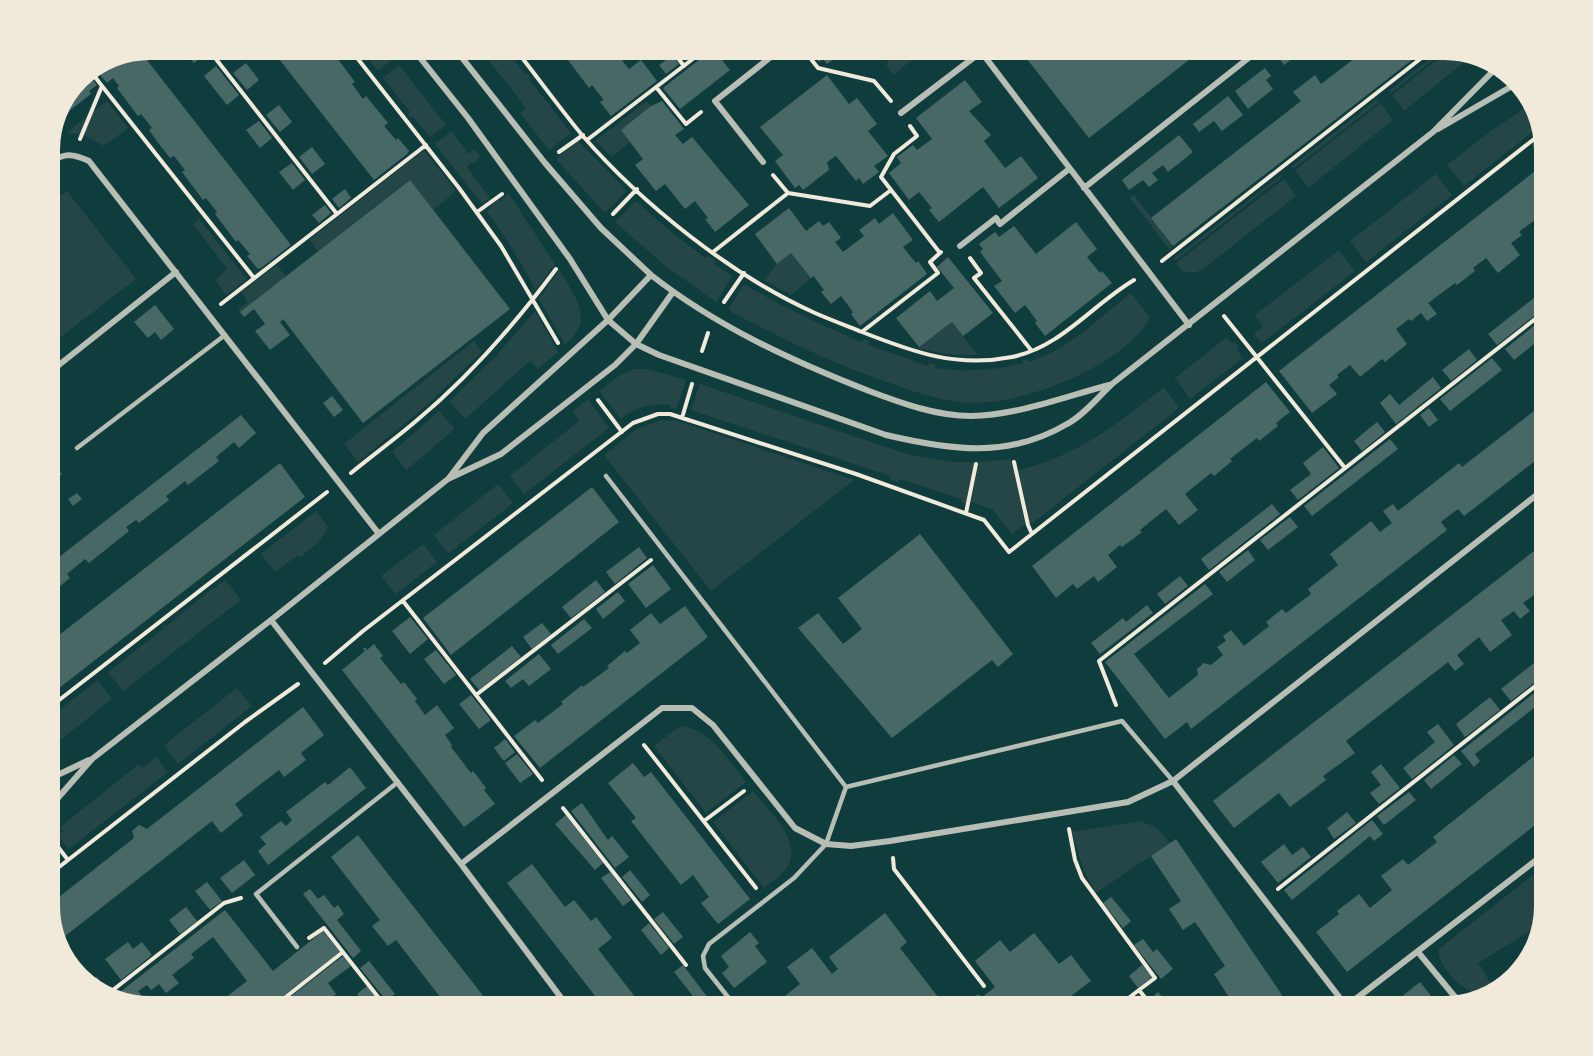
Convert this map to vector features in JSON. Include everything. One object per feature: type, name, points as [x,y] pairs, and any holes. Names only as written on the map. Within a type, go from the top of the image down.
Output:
[{"type":"street","points":[[419,56],[468,118],[570,259],[608,320],[636,344],[659,355],[886,435],[924,444],[979,449],[1012,447],[1040,438],[1069,423],[1112,384],[1432,132],[1495,70]]},
{"type":"street","points":[[461,56],[544,163],[601,228],[651,275],[673,292],[714,317],[779,353],[838,379],[902,403],[940,413],[969,416],[1024,409],[1112,384]]},
{"type":"street","points":[[763,162],[716,101],[772,56]]},
{"type":"street","points":[[900,113],[974,56]]},
{"type":"street","points":[[985,56],[1189,325]]},
{"type":"street","points":[[1084,188],[1251,56]]},
{"type":"street","points":[[1432,132],[1512,86]]},
{"type":"street","points":[[56,159],[74,154],[89,161],[379,534]]},
{"type":"street","points":[[960,246],[996,218],[1000,224],[1069,169]]},
{"type":"street","points":[[56,367],[176,272]]},
{"type":"street","points":[[448,479],[483,433],[608,320],[651,275]]},
{"type":"street","points":[[56,800],[92,759],[448,479],[501,454],[615,365],[636,344],[673,292]]},
{"type":"street","points":[[461,864],[662,708],[692,708],[713,725],[795,828],[826,844],[851,846],[890,841],[1128,802],[1173,781],[1538,494]]},
{"type":"street","points":[[271,620],[461,864],[563,1000]]},
{"type":"street","points":[[56,776],[92,759]]},
{"type":"street","points":[[1173,781],[1342,1000]]},
{"type":"street","points":[[1358,1000],[1538,859]]},
{"type":"street","points":[[1418,951],[1455,997],[1460,999]]},
{"type":"lane","points":[[77,447],[225,335]]},
{"type":"lane","points":[[606,476],[846,787]]},
{"type":"lane","points":[[846,787],[1122,720],[1173,781]]},
{"type":"lane","points":[[297,947],[256,894],[398,782]]},
{"type":"lane","points":[[730,1000],[705,968],[703,956],[709,944],[794,878],[826,844],[846,787]]},
{"type":"path","points":[[214,56],[337,214]]},
{"type":"path","points":[[356,56],[501,246],[566,358]]},
{"type":"path","points":[[676,56],[684,66]]},
{"type":"path","points":[[587,140],[697,56]]},
{"type":"path","points":[[809,56],[818,68],[874,81],[917,136],[894,154],[881,177],[940,253]]},
{"type":"path","points":[[93,74],[254,278]]},
{"type":"path","points":[[74,154],[102,86]]},
{"type":"path","points":[[656,87],[686,124],[716,101]]},
{"type":"path","points":[[56,869],[245,722],[314,673],[363,631],[633,423],[658,414],[670,414],[856,474],[984,520],[1009,552],[1537,137]]},
{"type":"path","points":[[208,314],[426,145]]},
{"type":"path","points":[[713,252],[788,193],[870,206],[891,190]]},
{"type":"path","points":[[862,332],[938,273],[930,262],[951,244],[960,246],[981,273],[974,278],[1031,350]]},
{"type":"path","points":[[56,702],[417,420],[450,391],[494,345],[558,267],[570,259]]},
{"type":"path","points":[[682,418],[714,317],[744,273]]},
{"type":"path","points":[[1215,304],[1345,468]]},
{"type":"path","points":[[1122,720],[1099,661],[1538,317]]},
{"type":"path","points":[[587,386],[622,432]]},
{"type":"path","points":[[1012,447],[1028,525],[1032,534]]},
{"type":"path","points":[[966,513],[979,449]]},
{"type":"path","points":[[476,695],[664,550]]},
{"type":"path","points":[[1281,886],[1538,684]]},
{"type":"path","points":[[633,730],[766,900]]},
{"type":"path","points":[[704,821],[757,780]]},
{"type":"path","points":[[1066,812],[1075,860],[1082,878],[1155,978],[1126,1000]]},
{"type":"path","points":[[890,841],[894,869],[984,986]]},
{"type":"path","points":[[56,844],[68,860]]},
{"type":"path","points":[[111,992],[224,903],[256,894]]},
{"type":"path","points":[[297,947],[324,928],[380,1000]]},
{"type":"path","points":[[282,1000],[343,952]]},
{"type":"path","points":[[1139,990],[1147,1000]]},
{"type":"shaded area","points":[[366,56],[392,56],[394,58],[378,71]]},
{"type":"shaded area","points":[[486,56],[511,56],[525,74],[527,73],[529,79],[571,133],[549,150],[520,113],[526,108]]},
{"type":"shaded area","points":[[896,56],[917,56],[893,75],[886,64]]},
{"type":"shaded area","points":[[1433,56],[1438,56],[1391,93],[1389,91]]},
{"type":"shaded area","points":[[1442,56],[1468,59],[1404,111],[1392,95]]},
{"type":"shaded area","points":[[399,65],[446,125],[430,137],[413,117],[411,118],[408,114],[410,112],[383,78]]},
{"type":"shaded area","points":[[1377,99],[1379,102],[1293,169],[1292,166]]},
{"type":"shaded area","points":[[107,101],[128,128],[104,146],[82,134],[66,133]]},
{"type":"shaded area","points":[[647,101],[651,106],[630,142],[612,157],[595,141]]},
{"type":"shaded area","points":[[1381,103],[1393,120],[1308,188],[1295,170]]},
{"type":"shaded area","points":[[1527,107],[1535,130],[1464,186],[1447,165]]},
{"type":"shaded area","points":[[451,131],[469,154],[475,149],[480,156],[474,164],[472,162],[467,167],[490,198],[482,204],[435,144]]},
{"type":"shaded area","points":[[578,141],[627,191],[605,213],[556,159]]},
{"type":"shaded area","points":[[424,150],[456,191],[433,210],[409,180],[318,251],[309,240]]},
{"type":"shaded area","points":[[1436,174],[1452,195],[1366,262],[1350,241]]},
{"type":"shaded area","points":[[1281,175],[1282,177],[1175,261],[1173,259]]},
{"type":"shaded area","points":[[1284,179],[1296,196],[1203,269],[1194,273],[1184,272],[1176,263]]},
{"type":"shaded area","points":[[67,191],[136,279],[56,341],[56,199]]},
{"type":"shaded area","points":[[509,194],[555,264],[536,290],[487,211],[498,199],[500,201]]},
{"type":"shaded area","points":[[1134,195],[1173,246],[1169,249],[1130,198]]},
{"type":"shaded area","points":[[636,201],[665,227],[705,258],[708,256],[715,261],[714,264],[732,276],[716,302],[664,265],[615,222]]},
{"type":"shaded area","points":[[199,219],[247,279],[226,295],[215,280],[227,269],[193,224]]},
{"type":"shaded area","points":[[1339,250],[1355,271],[1262,343],[1254,334],[1263,326],[1255,315]]},
{"type":"shaded area","points":[[791,253],[811,278],[791,295],[764,280],[777,264]]},
{"type":"shaded area","points":[[277,265],[286,277],[240,312],[238,310],[248,302],[241,292]]},
{"type":"shaded area","points":[[559,270],[576,299],[581,317],[574,335],[565,345],[539,299]]},
{"type":"shaded area","points":[[744,284],[817,322],[862,342],[864,339],[870,342],[869,345],[928,366],[929,363],[935,364],[935,368],[946,369],[991,369],[1012,366],[1023,363],[1023,360],[1027,359],[1028,362],[1042,357],[1069,342],[1131,293],[1150,317],[1138,335],[1129,343],[1097,366],[1077,376],[1015,398],[966,403],[924,394],[850,368],[789,341],[728,310]]},
{"type":"shaded area","points":[[535,311],[558,352],[538,369],[530,361],[465,419],[449,402],[496,356]]},
{"type":"shaded area","points":[[952,322],[978,355],[945,354],[917,348]]},
{"type":"shaded area","points":[[1227,337],[1232,344],[1234,342],[1239,347],[1237,350],[1243,358],[1190,399],[1175,378]]},
{"type":"shaded area","points":[[474,341],[482,352],[428,404],[358,462],[344,444]]},
{"type":"shaded area","points":[[634,369],[648,369],[686,380],[676,409],[670,408],[670,405],[650,405],[632,411],[621,419],[599,391],[620,375]]},
{"type":"shaded area","points":[[700,384],[910,455],[953,462],[975,462],[966,504],[961,502],[961,499],[900,479],[898,482],[890,479],[890,476],[691,410]]},
{"type":"shaded area","points":[[1164,387],[1179,408],[1030,525],[1018,470],[1040,464],[1079,447],[1113,426]]},
{"type":"shaded area","points":[[588,399],[609,428],[524,494],[510,476],[579,421],[573,411]]},
{"type":"shaded area","points":[[439,411],[455,429],[406,470],[392,452]]},
{"type":"shaded area","points":[[661,420],[678,421],[854,480],[711,591],[604,455],[638,428]]},
{"type":"shaded area","points":[[1011,459],[1025,524],[1012,534],[992,509],[971,502],[979,462]]},
{"type":"shaded area","points":[[498,484],[513,503],[448,554],[434,535]]},
{"type":"shaded area","points":[[316,511],[328,527],[323,536],[300,557],[298,555],[275,572],[261,554]]},
{"type":"shaded area","points":[[423,544],[437,562],[396,594],[381,576]]},
{"type":"shaded area","points":[[225,580],[241,600],[123,691],[108,672],[163,629],[162,627],[167,626]]},
{"type":"shaded area","points":[[98,680],[112,699],[56,743],[56,712]]},
{"type":"shaded area","points":[[237,688],[252,706],[178,764],[164,745]]},
{"type":"shaded area","points":[[680,726],[701,733],[710,739],[746,782],[706,813],[654,746]]},
{"type":"shaded area","points":[[156,757],[168,772],[69,849],[58,836],[63,831],[60,827],[139,764],[142,768]]},
{"type":"shaded area","points":[[753,791],[782,827],[791,849],[791,859],[786,869],[764,888],[713,822]]},
{"type":"shaded area","points":[[1140,821],[1156,827],[1170,843],[1096,893],[1084,871],[1072,832]]},
{"type":"shaded area","points":[[1538,871],[1538,906],[1534,928],[1478,963],[1493,986],[1478,994],[1466,989],[1446,970],[1441,962],[1439,949]]},
{"type":"building","points":[[144,56],[291,245],[258,269],[247,256],[250,254],[238,240],[236,242],[215,214],[217,212],[206,198],[203,200],[182,172],[185,170],[174,156],[170,158],[159,144],[149,130],[152,128],[141,114],[138,116],[117,88],[119,86],[113,78],[107,83],[97,71],[132,57]]},
{"type":"building","points":[[188,56],[202,56],[194,63]]},
{"type":"building","points":[[277,56],[336,56],[355,82],[352,84],[363,99],[366,96],[388,123],[384,126],[409,151],[374,180]]},
{"type":"building","points":[[619,56],[629,69],[641,60],[657,81],[611,116],[600,102],[604,100],[592,85],[589,88],[568,60],[571,57]]},
{"type":"building","points":[[672,56],[679,64],[666,74],[659,65]]},
{"type":"building","points":[[704,56],[719,56],[730,70],[680,109],[663,88]]},
{"type":"building","points":[[814,56],[837,56],[827,64],[823,59],[819,62]]},
{"type":"building","points":[[886,56],[896,56],[890,61]]},
{"type":"building","points":[[1025,56],[1194,56],[1089,138]]},
{"type":"building","points":[[1279,56],[1296,56],[1284,65]]},
{"type":"building","points":[[1358,56],[1417,56],[1173,246],[1151,218],[1301,101],[1293,92],[1315,75],[1321,84]]},
{"type":"building","points":[[246,63],[259,80],[247,90],[233,73]]},
{"type":"building","points":[[216,66],[239,95],[227,105],[204,76]]},
{"type":"building","points":[[1265,68],[1271,76],[1266,80],[1273,89],[1248,109],[1235,91]]},
{"type":"building","points":[[827,75],[849,104],[857,98],[877,124],[868,131],[888,156],[874,166],[879,172],[863,184],[859,178],[856,181],[836,156],[827,162],[829,170],[803,190],[799,185],[795,188],[775,161],[783,155],[760,127]]},
{"type":"building","points":[[90,77],[97,85],[89,91],[91,94],[64,115],[71,97]]},
{"type":"building","points":[[965,80],[982,102],[969,111],[991,135],[984,141],[1005,168],[1021,156],[1038,178],[999,208],[983,187],[939,222],[929,210],[932,208],[919,192],[909,200],[889,173],[901,163],[897,157],[913,145],[917,150],[932,139],[916,118]]},
{"type":"building","points":[[1228,96],[1243,115],[1222,131],[1214,121],[1199,132],[1193,124]]},
{"type":"building","points":[[662,101],[684,129],[675,135],[683,144],[692,137],[749,205],[715,232],[695,201],[685,209],[665,184],[656,191],[635,165],[643,159],[621,130],[651,106]]},
{"type":"building","points":[[279,105],[292,122],[280,132],[266,115]]},
{"type":"building","points":[[259,121],[272,138],[260,148],[246,130]]},
{"type":"building","points":[[1179,135],[1193,152],[1168,172],[1163,165],[1152,173],[1158,180],[1149,187],[1143,180],[1129,190],[1122,180]]},
{"type":"building","points":[[312,147],[325,164],[312,174],[299,157]]},
{"type":"building","points":[[292,163],[305,180],[293,190],[279,172]]},
{"type":"building","points":[[1538,169],[1538,217],[1519,232],[1522,235],[1511,243],[1520,255],[1498,273],[1486,258],[1473,268],[1475,271],[1457,285],[1455,283],[1428,303],[1437,314],[1427,321],[1421,313],[1396,329],[1407,344],[1385,362],[1382,359],[1360,377],[1350,365],[1329,385],[1337,394],[1312,413],[1279,371]]},
{"type":"building","points":[[410,180],[510,309],[363,423],[283,319],[280,322],[290,335],[270,350],[255,331],[265,324],[254,309],[244,317],[240,312]]},
{"type":"building","points":[[345,189],[351,198],[339,208],[332,199]]},
{"type":"building","points":[[325,205],[331,213],[319,223],[312,215]]},
{"type":"building","points":[[789,208],[806,231],[819,221],[823,226],[829,222],[841,238],[835,242],[843,252],[864,236],[859,230],[875,218],[879,224],[893,213],[913,240],[903,247],[916,263],[918,261],[927,274],[860,326],[841,296],[831,304],[821,292],[824,290],[814,276],[811,278],[791,253],[777,264],[755,234]]},
{"type":"building","points":[[1076,222],[1097,249],[1087,257],[1112,283],[1045,336],[1025,305],[1015,313],[994,286],[1002,281],[980,252],[983,249],[979,244],[995,232],[999,237],[1014,226],[1036,254]]},
{"type":"building","points":[[948,257],[993,313],[963,336],[952,322],[919,347],[896,318],[930,291],[937,301],[954,288],[937,267]]},
{"type":"building","points":[[1538,295],[1538,313],[1497,345],[1488,334]]},
{"type":"building","points":[[155,305],[174,329],[161,340],[155,332],[148,338],[134,322]]},
{"type":"building","points":[[1535,325],[1538,329],[1538,341],[1514,360],[1505,349]]},
{"type":"building","points":[[1469,349],[1477,360],[1451,381],[1442,370]]},
{"type":"building","points":[[1492,358],[1502,370],[1450,411],[1440,399]]},
{"type":"building","points":[[1433,377],[1441,388],[1396,424],[1380,403],[1390,394],[1399,405]]},
{"type":"building","points":[[1266,382],[1290,412],[1276,423],[1278,426],[1259,441],[1257,438],[1230,459],[1232,461],[1214,476],[1211,473],[1185,494],[1198,510],[1179,525],[1166,509],[1140,530],[1142,532],[1108,555],[1117,567],[1098,582],[1094,576],[1077,589],[1073,584],[1056,598],[1032,566]]},
{"type":"building","points":[[332,396],[343,410],[334,417],[323,403]]},
{"type":"building","points":[[1429,408],[1438,420],[1429,427],[1420,415]]},
{"type":"building","points":[[1538,408],[1538,459],[1464,516],[1458,509],[1441,522],[1447,530],[1191,729],[1187,722],[1165,739],[1105,662],[1205,584],[1213,594],[1134,654],[1169,698],[1198,675],[1197,669],[1204,663],[1211,665],[1223,655],[1217,647],[1226,641],[1223,636],[1231,630],[1244,646],[1269,626],[1266,622],[1282,609],[1286,613],[1311,594],[1308,589],[1338,565],[1330,554],[1371,521],[1380,532],[1392,523],[1383,511],[1393,504],[1398,511],[1459,463],[1462,467]]},
{"type":"building","points":[[241,415],[256,433],[239,448],[234,442],[216,457],[219,461],[188,485],[185,481],[166,496],[169,500],[139,523],[136,520],[126,527],[129,531],[89,563],[85,559],[67,574],[70,578],[56,589],[56,559]]},
{"type":"building","points":[[1377,422],[1385,432],[1362,451],[1354,441]]},
{"type":"building","points":[[1390,439],[1398,449],[1312,516],[1304,506]]},
{"type":"building","points":[[1323,447],[1339,468],[1298,500],[1290,490],[1311,474],[1303,463]]},
{"type":"building","points":[[280,463],[305,497],[56,690],[56,637]]},
{"type":"building","points":[[56,466],[62,474],[56,479]]},
{"type":"building","points":[[592,487],[619,522],[451,655],[423,618]]},
{"type":"building","points":[[77,493],[82,499],[73,506],[68,499]]},
{"type":"building","points":[[1272,504],[1280,514],[1209,570],[1201,559]]},
{"type":"building","points":[[1290,517],[1298,527],[1268,550],[1260,540]]},
{"type":"building","points":[[920,534],[1013,654],[998,667],[992,660],[892,738],[798,628],[818,613],[843,644],[862,629],[838,598]]},
{"type":"building","points":[[639,547],[647,558],[615,584],[606,572]]},
{"type":"building","points":[[1538,548],[1538,592],[1523,603],[1530,611],[1520,619],[1514,611],[1501,620],[1512,635],[1490,652],[1479,637],[1457,655],[1464,664],[1455,671],[1448,662],[1346,741],[1355,753],[1323,776],[1326,780],[1290,807],[1279,793],[1234,828],[1213,801]]},
{"type":"building","points":[[1248,550],[1255,560],[1227,582],[1219,572]]},
{"type":"building","points":[[653,565],[671,589],[646,608],[628,584]]},
{"type":"building","points":[[1180,576],[1188,586],[1165,604],[1157,594]]},
{"type":"building","points":[[596,580],[605,592],[571,618],[562,607]]},
{"type":"building","points":[[618,592],[625,601],[603,619],[596,609]]},
{"type":"building","points":[[1147,605],[1153,613],[1100,654],[1091,643],[1123,618],[1126,622]]},
{"type":"building","points":[[685,606],[708,637],[540,768],[514,736],[535,720],[538,723],[563,704],[561,702],[582,685],[583,687],[609,668],[607,666],[625,651],[627,653],[640,643],[630,630],[651,613],[660,624]]},
{"type":"building","points":[[410,617],[428,639],[410,654],[392,631]]},
{"type":"building","points":[[584,619],[592,628],[558,654],[551,645]]},
{"type":"building","points":[[542,623],[551,634],[532,649],[523,637]]},
{"type":"building","points":[[374,644],[383,656],[380,658],[401,684],[404,682],[417,699],[415,701],[425,715],[437,705],[454,728],[445,735],[451,747],[471,773],[473,771],[480,780],[486,788],[484,790],[495,804],[464,827],[342,670],[365,651],[363,649],[365,647],[367,650]]},
{"type":"building","points":[[512,646],[521,657],[479,690],[470,679]]},
{"type":"building","points":[[436,650],[456,675],[444,684],[424,659]]},
{"type":"building","points":[[539,654],[551,669],[529,686],[523,679],[511,688],[505,681]]},
{"type":"building","points":[[1538,660],[1538,680],[1511,701],[1501,689]]},
{"type":"building","points":[[1538,690],[1538,705],[1475,754],[1480,761],[1474,767],[1461,751]]},
{"type":"building","points":[[471,695],[491,720],[479,729],[459,704]]},
{"type":"building","points":[[1490,697],[1500,710],[1465,737],[1456,724]]},
{"type":"building","points":[[303,707],[324,735],[301,753],[306,760],[284,777],[279,770],[235,804],[243,815],[221,833],[212,821],[62,939],[56,912],[56,899],[134,838],[132,831],[139,825],[147,829]]},
{"type":"building","points":[[1438,724],[1454,745],[1412,779],[1403,768],[1435,742],[1427,732]]},
{"type":"building","points":[[505,739],[515,752],[504,761],[494,748]]},
{"type":"building","points":[[1538,753],[1538,823],[1347,972],[1316,932],[1339,914],[1337,911],[1359,894],[1370,908],[1392,890],[1381,876],[1403,859],[1408,865],[1437,842],[1433,837]]},
{"type":"building","points":[[517,754],[533,774],[520,783],[505,763]]},
{"type":"building","points":[[1454,755],[1462,764],[1431,789],[1424,780]]},
{"type":"building","points":[[633,763],[644,777],[651,772],[750,899],[718,924],[701,903],[709,897],[693,875],[681,885],[631,821],[636,818],[608,783]]},
{"type":"building","points":[[1381,764],[1400,788],[1379,804],[1370,793],[1381,785],[1371,772]]},
{"type":"building","points":[[350,767],[366,788],[268,865],[258,851],[266,844],[260,837],[281,821],[286,826],[292,820],[286,812],[325,782],[328,785]]},
{"type":"building","points":[[1409,792],[1416,800],[1384,825],[1377,816]]},
{"type":"building","points":[[582,803],[608,840],[612,836],[629,857],[615,868],[571,811]]},
{"type":"building","points":[[1347,812],[1356,823],[1334,839],[1327,828]]},
{"type":"building","points":[[566,815],[603,863],[595,870],[555,824]]},
{"type":"building","points":[[1372,820],[1383,834],[1374,841],[1370,836],[1292,900],[1284,890]]},
{"type":"building","points":[[358,835],[486,1000],[442,1000],[396,940],[388,946],[372,926],[380,920],[331,857]]},
{"type":"building","points":[[1176,839],[1282,995],[1274,1000],[1231,1000],[1214,974],[1225,966],[1195,922],[1183,930],[1169,909],[1181,901],[1151,856]]},
{"type":"building","points":[[1284,844],[1292,855],[1303,847],[1311,857],[1278,883],[1261,862]]},
{"type":"building","points":[[244,860],[255,875],[232,893],[220,878]]},
{"type":"building","points":[[532,864],[565,907],[574,900],[591,921],[596,917],[612,938],[598,949],[637,1000],[598,1000],[507,883]]},
{"type":"building","points":[[630,870],[650,895],[642,902],[622,877]]},
{"type":"building","points":[[610,872],[631,900],[623,906],[601,878]]},
{"type":"building","points":[[207,882],[222,901],[210,910],[195,891]]},
{"type":"building","points":[[310,889],[318,899],[324,895],[334,908],[338,905],[344,914],[337,920],[361,951],[353,958],[303,894]]},
{"type":"building","points":[[1111,897],[1131,921],[1123,928],[1103,903]]},
{"type":"building","points":[[186,907],[197,921],[180,934],[169,920]]},
{"type":"building","points":[[225,910],[273,971],[323,931],[340,952],[278,1000],[222,1000],[247,981],[213,937],[191,954],[194,958],[172,975],[179,983],[166,993],[159,984],[151,990],[147,985],[138,991],[142,996],[137,1000],[117,994]]},
{"type":"building","points":[[663,912],[683,937],[674,944],[654,919]]},
{"type":"building","points":[[885,913],[907,942],[900,948],[940,1000],[780,1000],[800,984],[787,967],[812,948],[832,974],[838,969],[829,957]]},
{"type":"building","points":[[649,923],[669,948],[661,955],[641,930]]},
{"type":"building","points":[[750,932],[759,943],[755,946],[767,962],[734,988],[722,973],[729,967],[721,956]]},
{"type":"building","points":[[1034,933],[1059,964],[1071,955],[1091,981],[1071,996],[1074,1000],[971,1000],[978,994],[981,998],[995,987],[975,961],[1000,940],[1010,952]]},
{"type":"building","points":[[1143,939],[1153,952],[1157,949],[1173,969],[1161,979],[1134,945]]},
{"type":"building","points":[[128,942],[133,949],[142,942],[152,955],[121,980],[105,959]]},
{"type":"building","points":[[343,956],[351,966],[328,983],[336,994],[328,1000],[286,1000]]},
{"type":"building","points":[[369,961],[395,994],[386,1000],[360,968]]},
{"type":"building","points":[[683,965],[710,1000],[696,1000],[674,972]]},
{"type":"building","points":[[1142,965],[1152,977],[1138,988],[1129,976]]},
{"type":"building","points":[[97,977],[107,990],[97,985],[92,981]]},
{"type":"building","points":[[1420,982],[1434,1000],[1397,1000]]},
{"type":"building","points":[[367,986],[378,1000],[362,1000],[357,994]]},
{"type":"building","points":[[1158,992],[1165,1000],[1152,1000]]},
{"type":"building","points":[[1139,995],[1143,1000],[1132,1000]]}]
